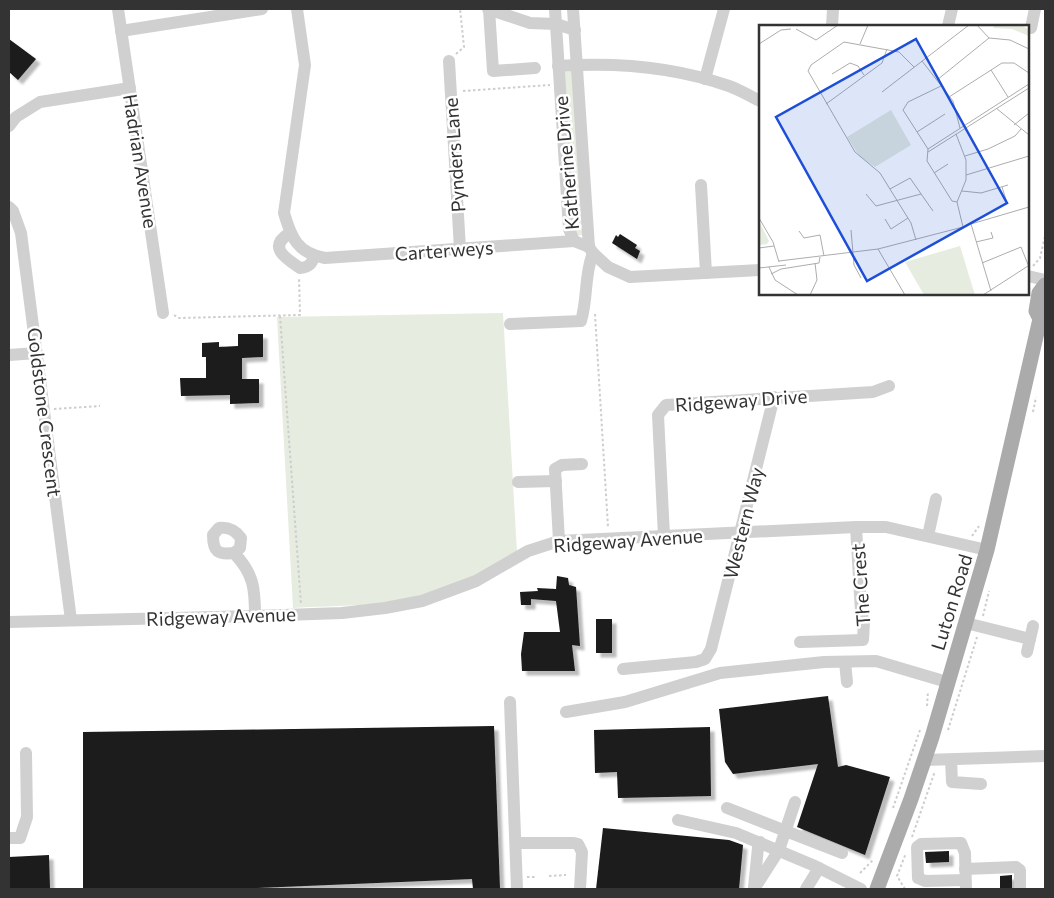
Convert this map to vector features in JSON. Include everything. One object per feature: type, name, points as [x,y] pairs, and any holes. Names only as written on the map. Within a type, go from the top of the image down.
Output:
[{"type":"main road","name":"Luton Road","points":[[876,889],[925,760],[987,550],[1043,316],[1036,311],[1039,293],[1045,285]]},
{"type":"street","name":"Hadrian Avenue","points":[[118,9],[163,313]]},
{"type":"street","points":[[121,31],[257,9]]},
{"type":"street","points":[[290,233],[282,239],[278,247],[280,252],[300,268],[307,268],[314,256],[299,246],[293,239],[284,212],[305,65],[297,9]]},
{"type":"street","points":[[535,68],[493,71],[489,9],[508,12],[530,23],[556,24],[575,30]]},
{"type":"street","name":"Katherine Drive","points":[[555,9],[569,229],[574,241],[591,250]]},
{"type":"street","name":"Katherine Drive","points":[[573,9],[591,250]]},
{"type":"street","points":[[705,79],[724,9]]},
{"type":"street","points":[[832,25],[833,9]]},
{"type":"street","points":[[948,25],[952,9]]},
{"type":"street","points":[[1031,28],[1035,9]]},
{"type":"street","name":"Pynders Lane","points":[[449,61],[460,249]]},
{"type":"street","points":[[558,66],[629,66],[674,71],[730,87],[759,101]]},
{"type":"street","points":[[9,126],[16,118],[40,102],[130,88]]},
{"type":"street","points":[[701,185],[706,273]]},
{"type":"street","name":"Goldstone Crescent","points":[[9,207],[13,211],[21,233],[71,620]]},
{"type":"street","name":"Carterweys","points":[[314,256],[325,258],[574,241]]},
{"type":"street","points":[[591,250],[608,267],[630,277],[759,270]]},
{"type":"street","points":[[510,324],[581,321],[591,250]]},
{"type":"street","points":[[1030,271],[1045,280]]},
{"type":"street","points":[[9,355],[37,353]]},
{"type":"street","name":"Ridgeway Drive","points":[[664,536],[658,415],[666,405],[873,392],[889,386]]},
{"type":"street","name":"Western Way","points":[[623,669],[696,662],[705,659],[711,649],[774,397]]},
{"type":"street","points":[[518,482],[538,482],[555,475],[562,465],[582,464]]},
{"type":"street","points":[[555,475],[559,541]]},
{"type":"street","points":[[928,536],[936,499]]},
{"type":"street","name":"The Crest","points":[[800,642],[863,640],[864,622],[861,612],[856,527]]},
{"type":"street","name":"Ridgeway Avenue","points":[[9,622],[342,613],[384,608],[422,600],[476,581],[528,552],[559,541],[886,527],[987,550]]},
{"type":"street","points":[[234,553],[251,576],[255,590],[254,616]]},
{"type":"street","points":[[966,623],[1032,632],[1027,652]]},
{"type":"street","points":[[566,712],[626,702],[720,673],[824,662],[876,661],[947,682]]},
{"type":"street","points":[[845,662],[847,682]]},
{"type":"street","points":[[510,702],[517,889]]},
{"type":"street","points":[[9,838],[20,838],[27,817],[26,753]]},
{"type":"street","points":[[925,760],[1045,756]]},
{"type":"street","points":[[951,760],[952,782],[981,784]]},
{"type":"street","points":[[754,889],[779,850],[794,802]]},
{"type":"street","points":[[727,808],[842,853]]},
{"type":"street","points":[[678,820],[736,833],[760,842],[861,889]]},
{"type":"street","points":[[754,889],[760,842]]},
{"type":"street","points":[[516,843],[578,844],[582,848],[580,889]]},
{"type":"street","points":[[965,879],[965,854],[961,843],[921,844],[917,847],[918,878],[925,881],[965,879],[1016,867],[1020,870],[1020,889]]},
{"type":"street","points":[[806,889],[819,868]]},
{"type":"path","points":[[449,61],[464,47],[460,9]]},
{"type":"path","points":[[450,92],[554,85]]},
{"type":"path","points":[[1030,271],[1040,258],[1045,236]]},
{"type":"path","points":[[163,313],[176,315],[179,318],[300,315],[300,268]]},
{"type":"path","points":[[585,295],[594,297],[608,539]]},
{"type":"path","points":[[280,316],[302,613]]},
{"type":"path","points":[[44,410],[100,406]]},
{"type":"path","points":[[927,711],[928,691]]},
{"type":"path","points":[[892,812],[920,729]]},
{"type":"path","points":[[860,873],[876,858]]},
{"type":"path","points":[[549,876],[566,875]]},
{"type":"path","points":[[897,876],[905,889]]},
{"type":"path","points":[[522,877],[536,877]]},
{"type":"shaded area","points":[[573,71],[583,235],[574,236],[564,72]]},
{"type":"shaded area","points":[[503,313],[517,552],[473,576],[427,595],[411,599],[377,604],[293,608],[277,317]]},
{"type":"building","points":[[9,39],[36,59],[18,80],[9,72]]},
{"type":"building","points":[[620,234],[637,245],[635,248],[640,251],[637,259],[612,243],[616,235],[618,237]]},
{"type":"building","points":[[238,334],[263,334],[263,357],[242,358],[242,379],[259,379],[259,403],[230,404],[230,395],[181,396],[180,378],[206,378],[206,357],[202,357],[202,343],[219,342],[219,347],[238,346]]},
{"type":"building","points":[[557,576],[568,578],[569,585],[576,587],[580,646],[572,645],[575,671],[522,671],[521,654],[524,632],[560,632],[556,601],[531,599],[531,605],[521,605],[520,592],[538,591],[537,588],[556,589]]},
{"type":"building","points":[[596,619],[612,619],[612,653],[596,653]]},
{"type":"building","points":[[828,696],[838,767],[846,765],[890,777],[865,855],[797,827],[818,764],[733,774],[725,762],[719,709]]},
{"type":"building","points":[[494,726],[500,889],[473,889],[472,879],[233,889],[83,889],[83,732]]},
{"type":"building","points":[[710,727],[711,796],[618,798],[617,772],[595,773],[594,730]]},
{"type":"building","points":[[603,828],[729,840],[743,845],[739,889],[596,889]]},
{"type":"building","points":[[949,851],[949,862],[926,863],[925,852]]},
{"type":"building","points":[[49,855],[50,889],[9,889],[9,857]]},
{"type":"building","points":[[1012,875],[1012,889],[1000,889],[1000,876]]}]
